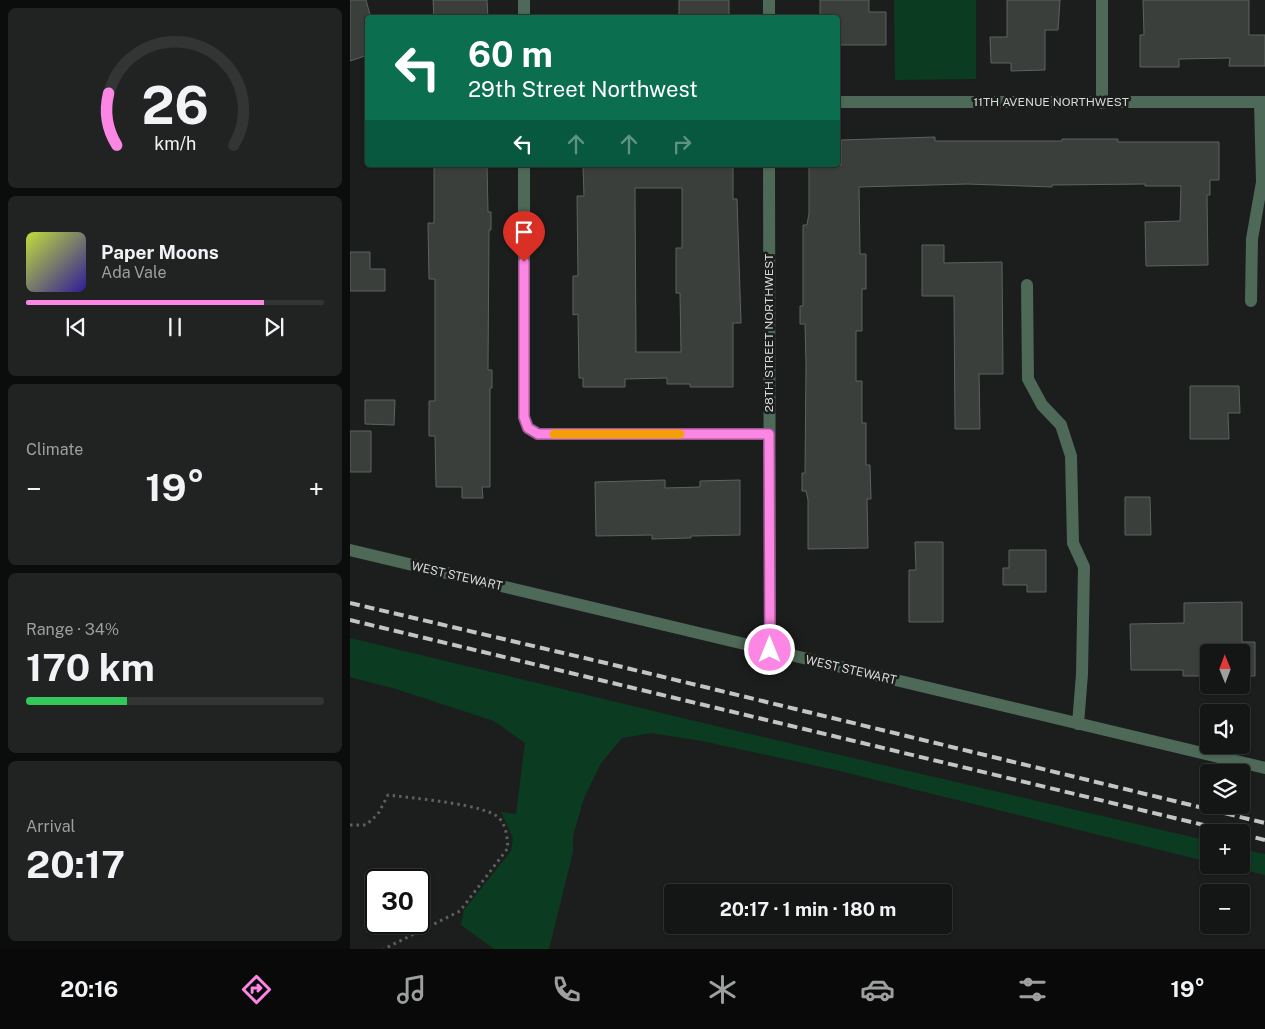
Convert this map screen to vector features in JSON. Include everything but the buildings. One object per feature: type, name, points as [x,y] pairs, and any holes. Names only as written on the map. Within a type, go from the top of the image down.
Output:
[{"type":"street","points":[[524,0],[524,15]]},
{"type":"street","points":[[768,0],[769,15]]},
{"type":"street","points":[[1102,0],[1102,102]]},
{"type":"street","name":"11TH AVENUE NORTHWEST","points":[[840,102],[1262,102]]},
{"type":"street","points":[[1251,301],[1252,239],[1262,182],[1262,102]]},
{"type":"street","points":[[524,167],[524,417],[528,428],[538,434],[769,434]]},
{"type":"street","name":"28TH STREET NORTHWEST","points":[[769,167],[770,650]]},
{"type":"street","points":[[1027,285],[1028,379],[1042,404],[1061,425],[1071,456],[1073,543],[1084,567],[1082,674],[1078,724]]},
{"type":"street","name":"WEST STEWART","points":[[350,550],[1265,768]]},
{"type":"path","points":[[350,825],[366,825],[378,814],[388,795],[476,807],[499,817],[506,829],[508,848],[460,911],[384,949]]},
{"type":"green space","points":[[894,0],[976,0],[976,79],[895,80]]},
{"type":"green space","points":[[350,638],[724,728],[1200,839],[1200,860],[836,770],[702,741],[651,733],[622,738],[601,763],[584,798],[573,836],[573,852],[549,949],[494,949],[461,925],[464,910],[511,851],[513,838],[501,812],[516,814],[525,743],[494,721],[396,689],[350,677]]},
{"type":"green space","points":[[1250,851],[1265,854],[1265,875],[1250,872]]},
{"type":"railway","points":[[350,603],[1265,823]]},
{"type":"railway","points":[[350,620],[1200,824]]},
{"type":"railway","points":[[1250,836],[1265,840]]},
{"type":"slow traffic","points":[[554,434],[680,434]]},
{"type":"route","points":[[524,262],[524,417],[528,428],[538,434],[769,434],[770,650]]}]
